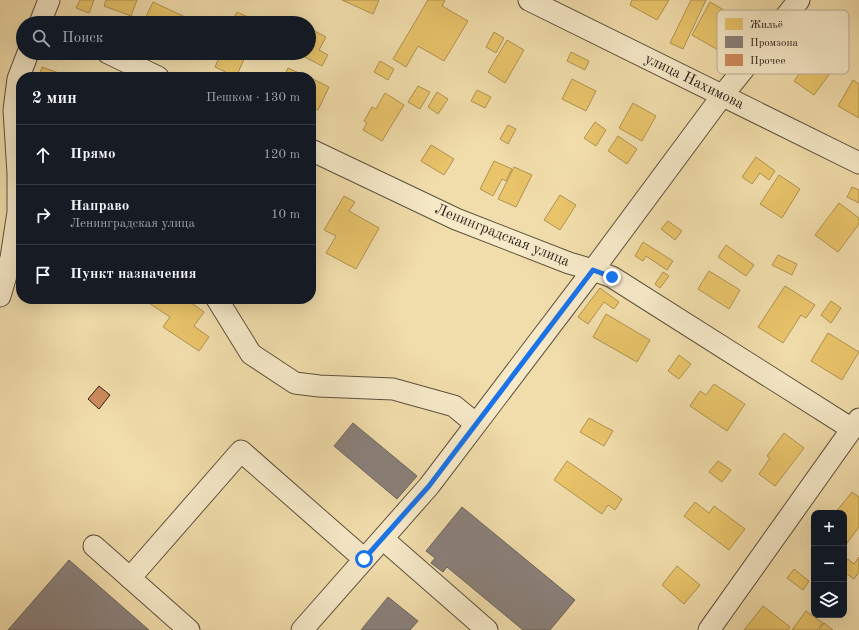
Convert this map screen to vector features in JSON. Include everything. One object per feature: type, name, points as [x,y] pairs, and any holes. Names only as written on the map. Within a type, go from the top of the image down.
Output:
[{"type":"street","points":[[44,16],[49,0]]},
{"type":"street","name":"улица Нахимова","points":[[529,0],[859,163]]},
{"type":"street","points":[[791,10],[799,0]]},
{"type":"street","points":[[21,72],[25,60]]},
{"type":"street","points":[[123,60],[148,72]]},
{"type":"street","points":[[302,630],[429,486],[740,74]]},
{"type":"street","points":[[16,94],[14,110],[16,136]]},
{"type":"street","name":"Ленинградская улица","points":[[316,152],[456,220],[569,263],[612,277],[855,424]]},
{"type":"street","points":[[0,296],[11,258],[16,226]]},
{"type":"street","points":[[220,304],[251,354],[295,383],[320,386],[393,389],[454,406],[476,424]]},
{"type":"street","points":[[709,630],[855,424]]},
{"type":"street","points":[[130,578],[241,451],[364,559]]},
{"type":"street","points":[[383,539],[487,630]]},
{"type":"street","points":[[94,546],[189,630]]},
{"type":"building: Жильё","points":[[80,0],[94,0],[89,13],[76,8]]},
{"type":"building: Жильё","points":[[106,0],[137,0],[131,16],[104,6]]},
{"type":"building: Жильё","points":[[342,0],[379,0],[373,14]]},
{"type":"building: Жильё","points":[[428,0],[445,0],[442,6],[468,21],[444,61],[418,46],[406,67],[393,59]]},
{"type":"building: Жильё","points":[[632,0],[669,0],[657,20],[630,5]]},
{"type":"building: Жильё","points":[[691,0],[706,0],[683,49],[670,43]]},
{"type":"building: Жильё","points":[[153,2],[183,16],[146,16]]},
{"type":"building: Жильё","points":[[710,2],[724,10],[717,10],[717,49],[692,35]]},
{"type":"building: Жильё","points":[[237,12],[246,16],[235,16]]},
{"type":"building: Жильё","points":[[316,32],[326,37],[319,50],[328,55],[322,66],[310,60],[316,60]]},
{"type":"building: Жильё","points":[[494,32],[504,38],[496,53],[486,47]]},
{"type":"building: Жильё","points":[[507,40],[524,50],[505,83],[488,72]]},
{"type":"building: Жильё","points":[[571,52],[589,61],[585,70],[567,61]]},
{"type":"building: Жильё","points":[[218,60],[244,60],[238,72],[226,72],[215,67]]},
{"type":"building: Жильё","points":[[380,61],[394,69],[388,80],[374,72]]},
{"type":"building: Жильё","points":[[42,67],[56,72],[40,72]]},
{"type":"building: Жильё","points":[[288,68],[297,72],[286,72]]},
{"type":"building: Жильё","points":[[799,74],[830,74],[814,95],[794,81]]},
{"type":"building: Жильё","points":[[572,79],[596,91],[586,111],[562,99]]},
{"type":"building: Жильё","points":[[316,80],[329,87],[318,110],[316,109]]},
{"type":"building: Жильё","points":[[853,80],[859,84],[859,118],[838,106]]},
{"type":"building: Жильё","points":[[418,86],[430,92],[420,109],[408,102]]},
{"type":"building: Жильё","points":[[477,90],[491,97],[485,108],[471,101]]},
{"type":"building: Жильё","points":[[437,92],[448,99],[438,114],[428,107]]},
{"type":"building: Жильё","points":[[385,93],[404,105],[382,141],[363,130],[367,123],[364,121],[372,107],[376,109]]},
{"type":"building: Жильё","points":[[633,103],[656,116],[642,141],[619,128]]},
{"type":"building: Жильё","points":[[595,122],[606,130],[596,146],[584,138]]},
{"type":"building: Жильё","points":[[508,125],[516,129],[508,144],[500,139]]},
{"type":"building: Жильё","points":[[618,136],[637,149],[627,164],[608,151]]},
{"type":"building: Жильё","points":[[431,145],[454,159],[444,175],[421,161]]},
{"type":"building: Жильё","points":[[756,157],[775,171],[769,180],[760,173],[752,184],[742,177]]},
{"type":"building: Жильё","points":[[494,161],[512,169],[506,181],[502,179],[493,196],[480,189]]},
{"type":"building: Жильё","points":[[514,167],[532,175],[516,207],[498,199]]},
{"type":"building: Жильё","points":[[779,175],[800,189],[782,218],[760,204]]},
{"type":"building: Жильё","points":[[852,187],[859,190],[859,203],[847,197]]},
{"type":"building: Жильё","points":[[560,195],[576,205],[560,230],[544,220]]},
{"type":"building: Жильё","points":[[344,196],[355,202],[349,211],[379,228],[356,269],[326,253],[336,236],[324,230]]},
{"type":"building: Жильё","points":[[839,203],[859,218],[859,224],[838,252],[815,235]]},
{"type":"building: Жильё","points":[[668,221],[682,231],[675,240],[661,229]]},
{"type":"building: Жильё","points":[[643,242],[673,261],[667,270],[646,256],[643,261],[635,256]]},
{"type":"building: Жильё","points":[[726,245],[754,265],[746,276],[718,257]]},
{"type":"building: Жильё","points":[[778,255],[797,264],[792,275],[772,265]]},
{"type":"building: Жильё","points":[[709,271],[740,290],[729,309],[698,289]]},
{"type":"building: Жильё","points":[[663,272],[669,276],[660,288],[655,284]]},
{"type":"building: Жильё","points":[[785,286],[815,305],[806,318],[801,315],[783,343],[758,327]]},
{"type":"building: Жильё","points":[[600,288],[619,302],[614,309],[604,302],[588,324],[578,317]]},
{"type":"building: Жильё","points":[[831,301],[841,308],[831,323],[821,315]]},
{"type":"building: Жильё","points":[[150,304],[193,304],[204,312],[194,326],[209,337],[199,351],[163,327],[170,317]]},
{"type":"building: Жильё","points":[[606,314],[650,340],[637,362],[593,337]]},
{"type":"building: Жильё","points":[[828,333],[859,352],[842,380],[811,361]]},
{"type":"building: Жильё","points":[[679,355],[691,364],[679,379],[668,371]]},
{"type":"building: Жильё","points":[[714,384],[745,404],[727,431],[690,406],[700,391],[706,395]]},
{"type":"building: Жильё","points":[[589,418],[613,431],[604,446],[580,432]]},
{"type":"building: Жильё","points":[[784,433],[804,448],[775,486],[759,474],[770,458],[767,456]]},
{"type":"building: Жильё","points":[[567,461],[622,499],[615,510],[608,505],[602,514],[554,480]]},
{"type":"building: Жильё","points":[[718,461],[731,470],[722,482],[709,472]]},
{"type":"building: Жильё","points":[[852,492],[859,497],[859,527],[847,543],[847,510],[837,510]]},
{"type":"building: Жильё","points":[[695,502],[709,513],[714,506],[745,529],[729,550],[684,516]]},
{"type":"building: Жильё","points":[[859,557],[859,572],[854,579],[847,574],[847,560],[848,559],[854,564]]},
{"type":"building: Жильё","points":[[677,566],[700,585],[684,604],[662,585]]},
{"type":"building: Жильё","points":[[794,569],[809,581],[803,590],[787,578]]},
{"type":"building: Жильё","points":[[763,606],[790,627],[788,630],[744,630]]},
{"type":"building: Жильё","points":[[806,611],[811,615],[811,618],[816,618],[823,623],[817,630],[792,630]]},
{"type":"building: Жильё","points":[[824,623],[833,630],[819,630]]},
{"type":"building: Промзона","points":[[353,423],[417,476],[397,499],[334,446]]},
{"type":"building: Промзона","points":[[462,507],[575,600],[550,630],[523,630],[447,567],[443,572],[431,563],[435,558],[426,551]]},
{"type":"building: Промзона","points":[[69,560],[149,630],[8,630]]},
{"type":"building: Промзона","points":[[388,597],[418,621],[410,630],[361,630]]},
{"type":"building: Прочее","points":[[99,386],[110,395],[99,409],[88,399]]},
{"type":"route","points":[[364,559],[429,486],[593,270],[612,277]]}]
